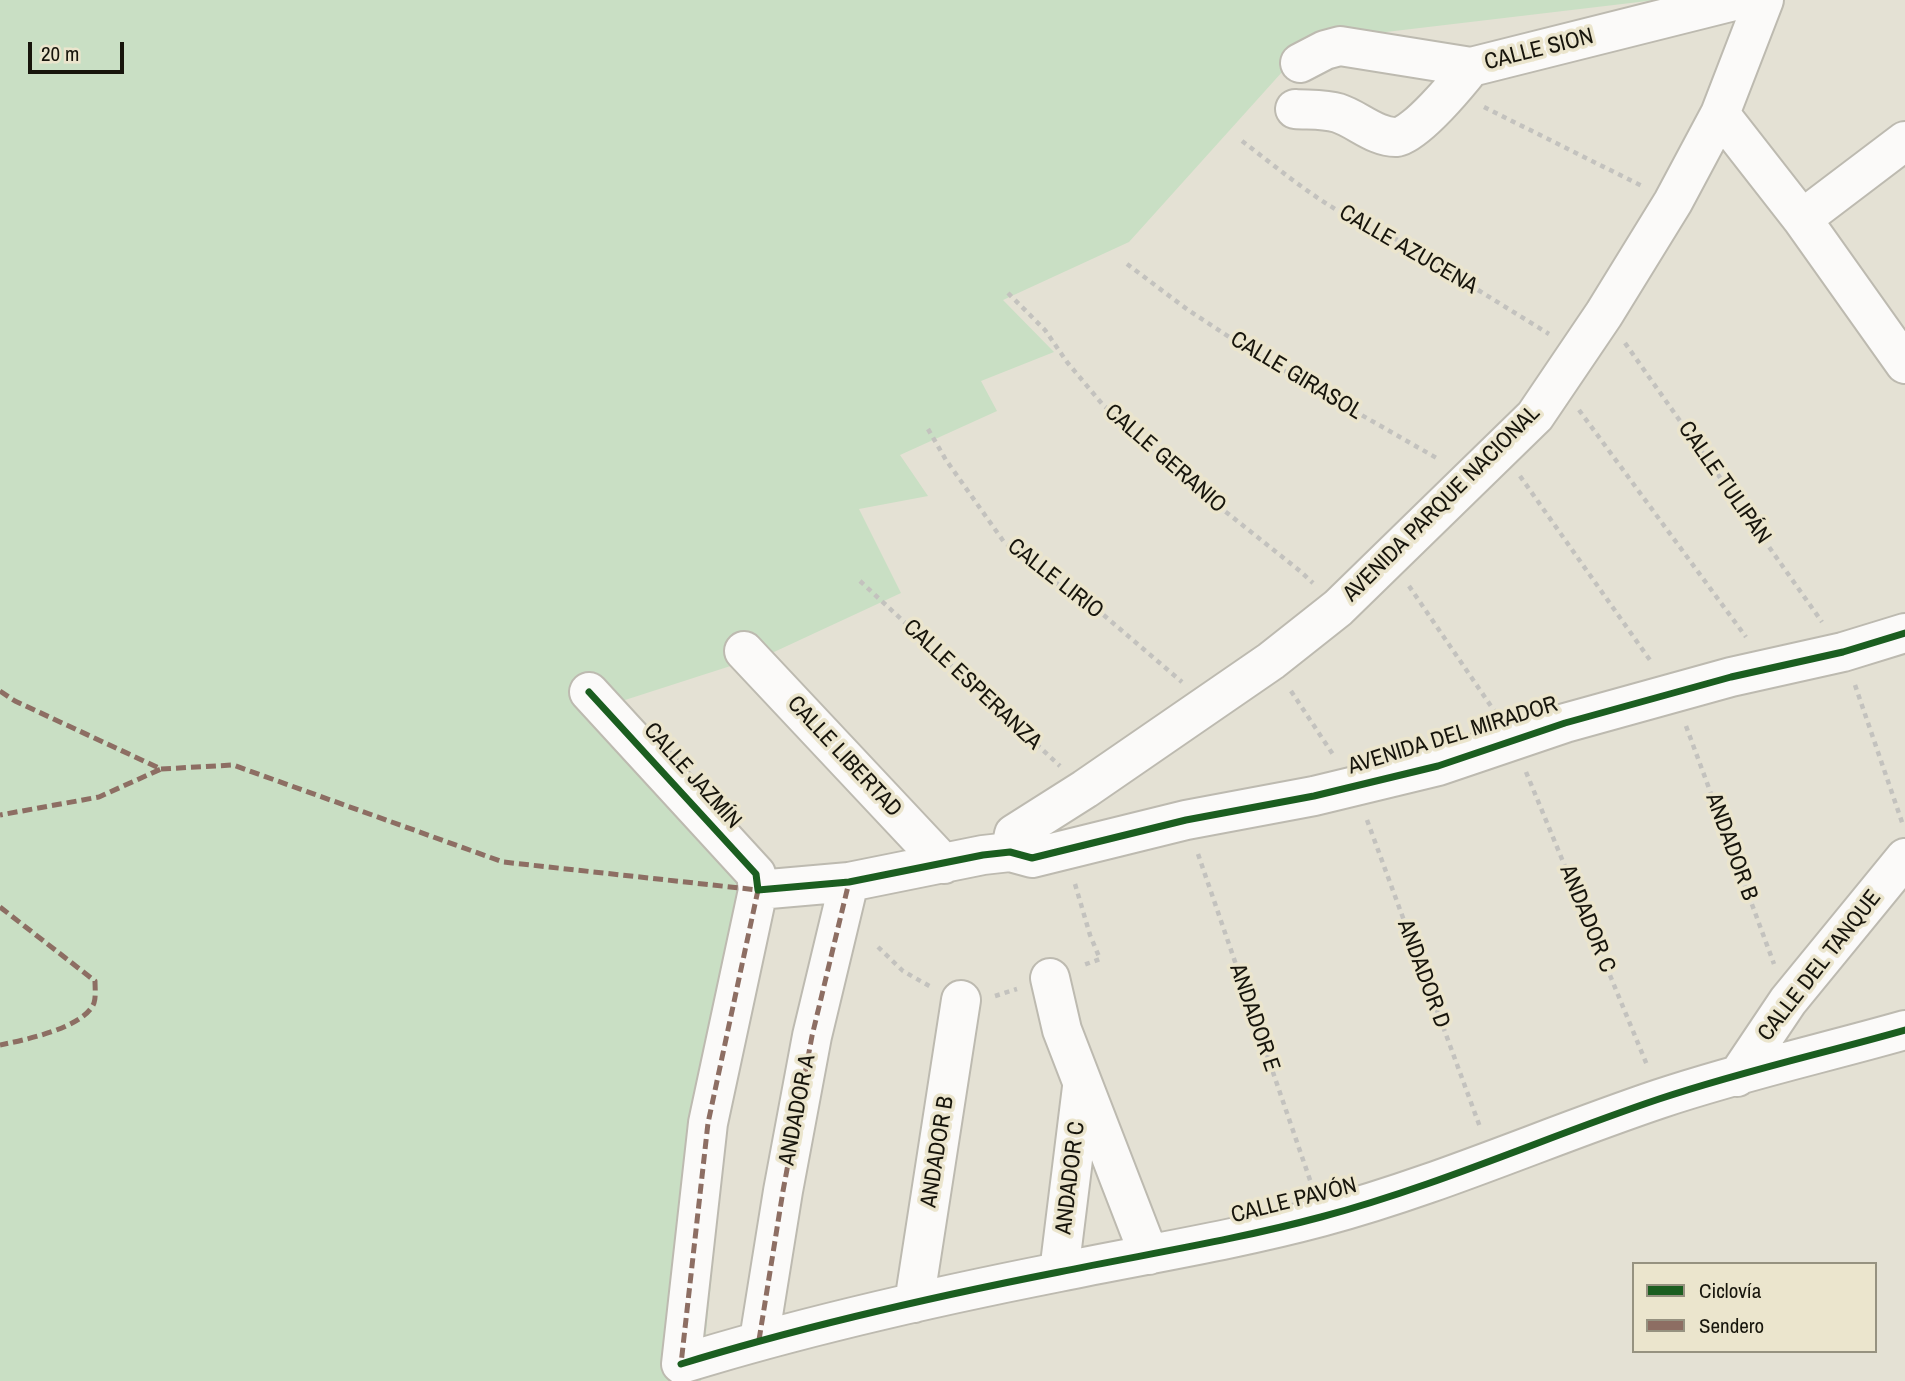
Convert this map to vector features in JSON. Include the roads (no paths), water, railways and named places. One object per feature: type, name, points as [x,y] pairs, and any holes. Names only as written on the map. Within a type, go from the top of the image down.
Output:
[{"type":"street","name":"CALLE SION","points":[[1300,63],[1325,50],[1340,46],[1461,79],[1738,0]]},
{"type":"street","name":"AVENIDA PARQUE NACIONAL","points":[[1010,852],[1014,834],[1085,789],[1271,661],[1338,608],[1535,416],[1604,314],[1673,202],[1720,114],[1764,0]]},
{"type":"street","points":[[1294,109],[1337,112],[1384,135],[1399,137],[1413,130],[1461,79]]},
{"type":"street","points":[[1720,114],[1802,219],[1905,364]]},
{"type":"street","points":[[1802,219],[1905,141]]},
{"type":"street","name":"AVENIDA DEL MIRADOR","points":[[758,890],[849,882],[1010,852],[1032,859],[1186,820],[1354,787],[1438,766],[1513,740],[1673,693],[1843,652],[1905,633]]},
{"type":"street","name":"CALLE LIBERTAD","points":[[744,651],[944,864]]},
{"type":"street","name":"CALLE JAZMÍN","points":[[589,692],[756,874],[758,890]]},
{"type":"street","name":"CALLE DEL TANQUE","points":[[1737,1077],[1788,1001],[1905,858]]},
{"type":"street","name":"ANDADOR A","points":[[760,1340],[783,1191],[812,1036],[849,882]]},
{"type":"street","name":"CALLE PAVÓN","points":[[758,890],[708,1123],[681,1364],[760,1340],[914,1303],[1322,1217],[1492,1161],[1661,1098],[1905,1030]]},
{"type":"street","points":[[1050,978],[1062,1030],[1149,1255]]},
{"type":"street","name":"ANDADOR B","points":[[914,1303],[961,1000]]},
{"type":"street","name":"ANDADOR C","points":[[1059,1272],[1083,1085]]}]
